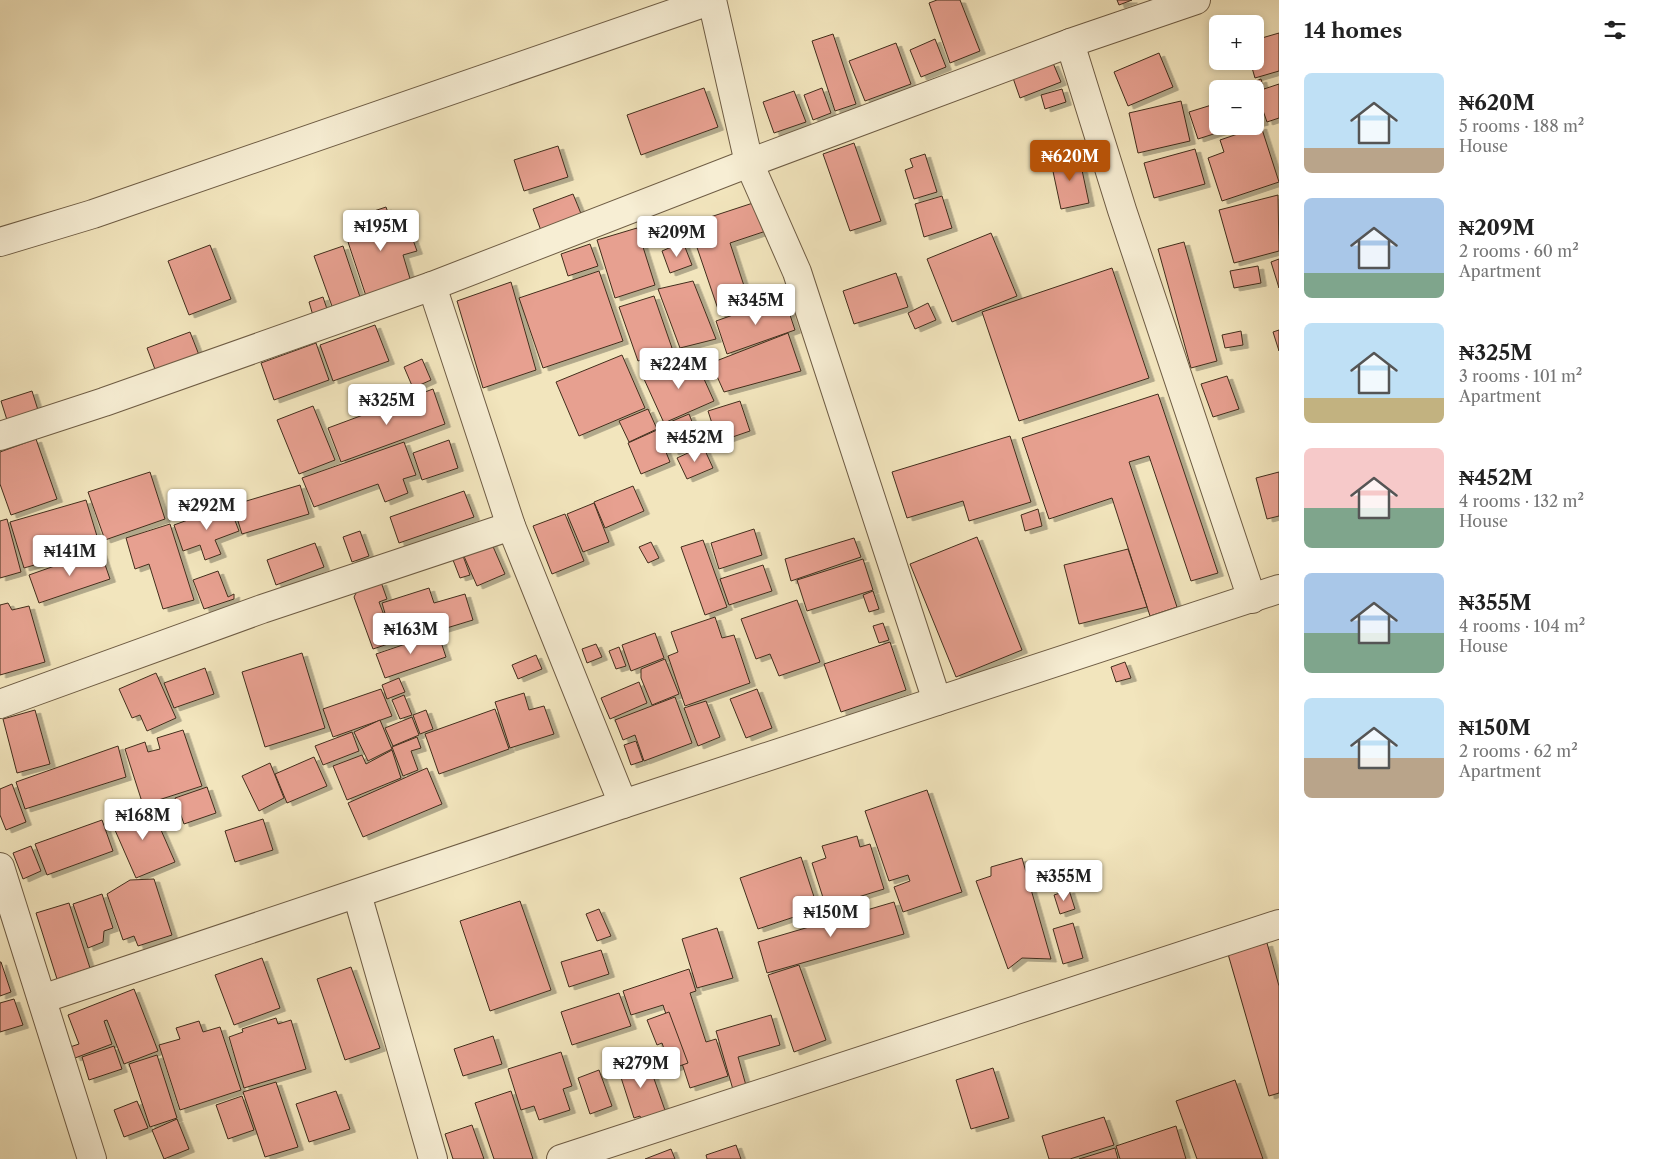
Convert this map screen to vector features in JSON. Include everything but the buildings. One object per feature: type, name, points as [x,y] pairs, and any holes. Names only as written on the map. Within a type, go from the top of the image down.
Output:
[{"type":"street","points":[[0,242],[93,214],[712,0],[750,163],[797,272],[937,701]]},
{"type":"street","points":[[0,436],[104,402],[432,286],[750,163],[1070,44],[1196,0]]},
{"type":"street","points":[[1070,44],[1122,210],[1252,598]]},
{"type":"street","points":[[432,286],[511,526],[624,804]]},
{"type":"street","points":[[0,704],[262,609],[511,526]]},
{"type":"street","points":[[42,999],[624,804],[1279,589]]},
{"type":"street","points":[[0,867],[92,1159]]},
{"type":"street","points":[[357,894],[433,1159]]},
{"type":"street","points":[[561,1159],[1279,924]]}]
